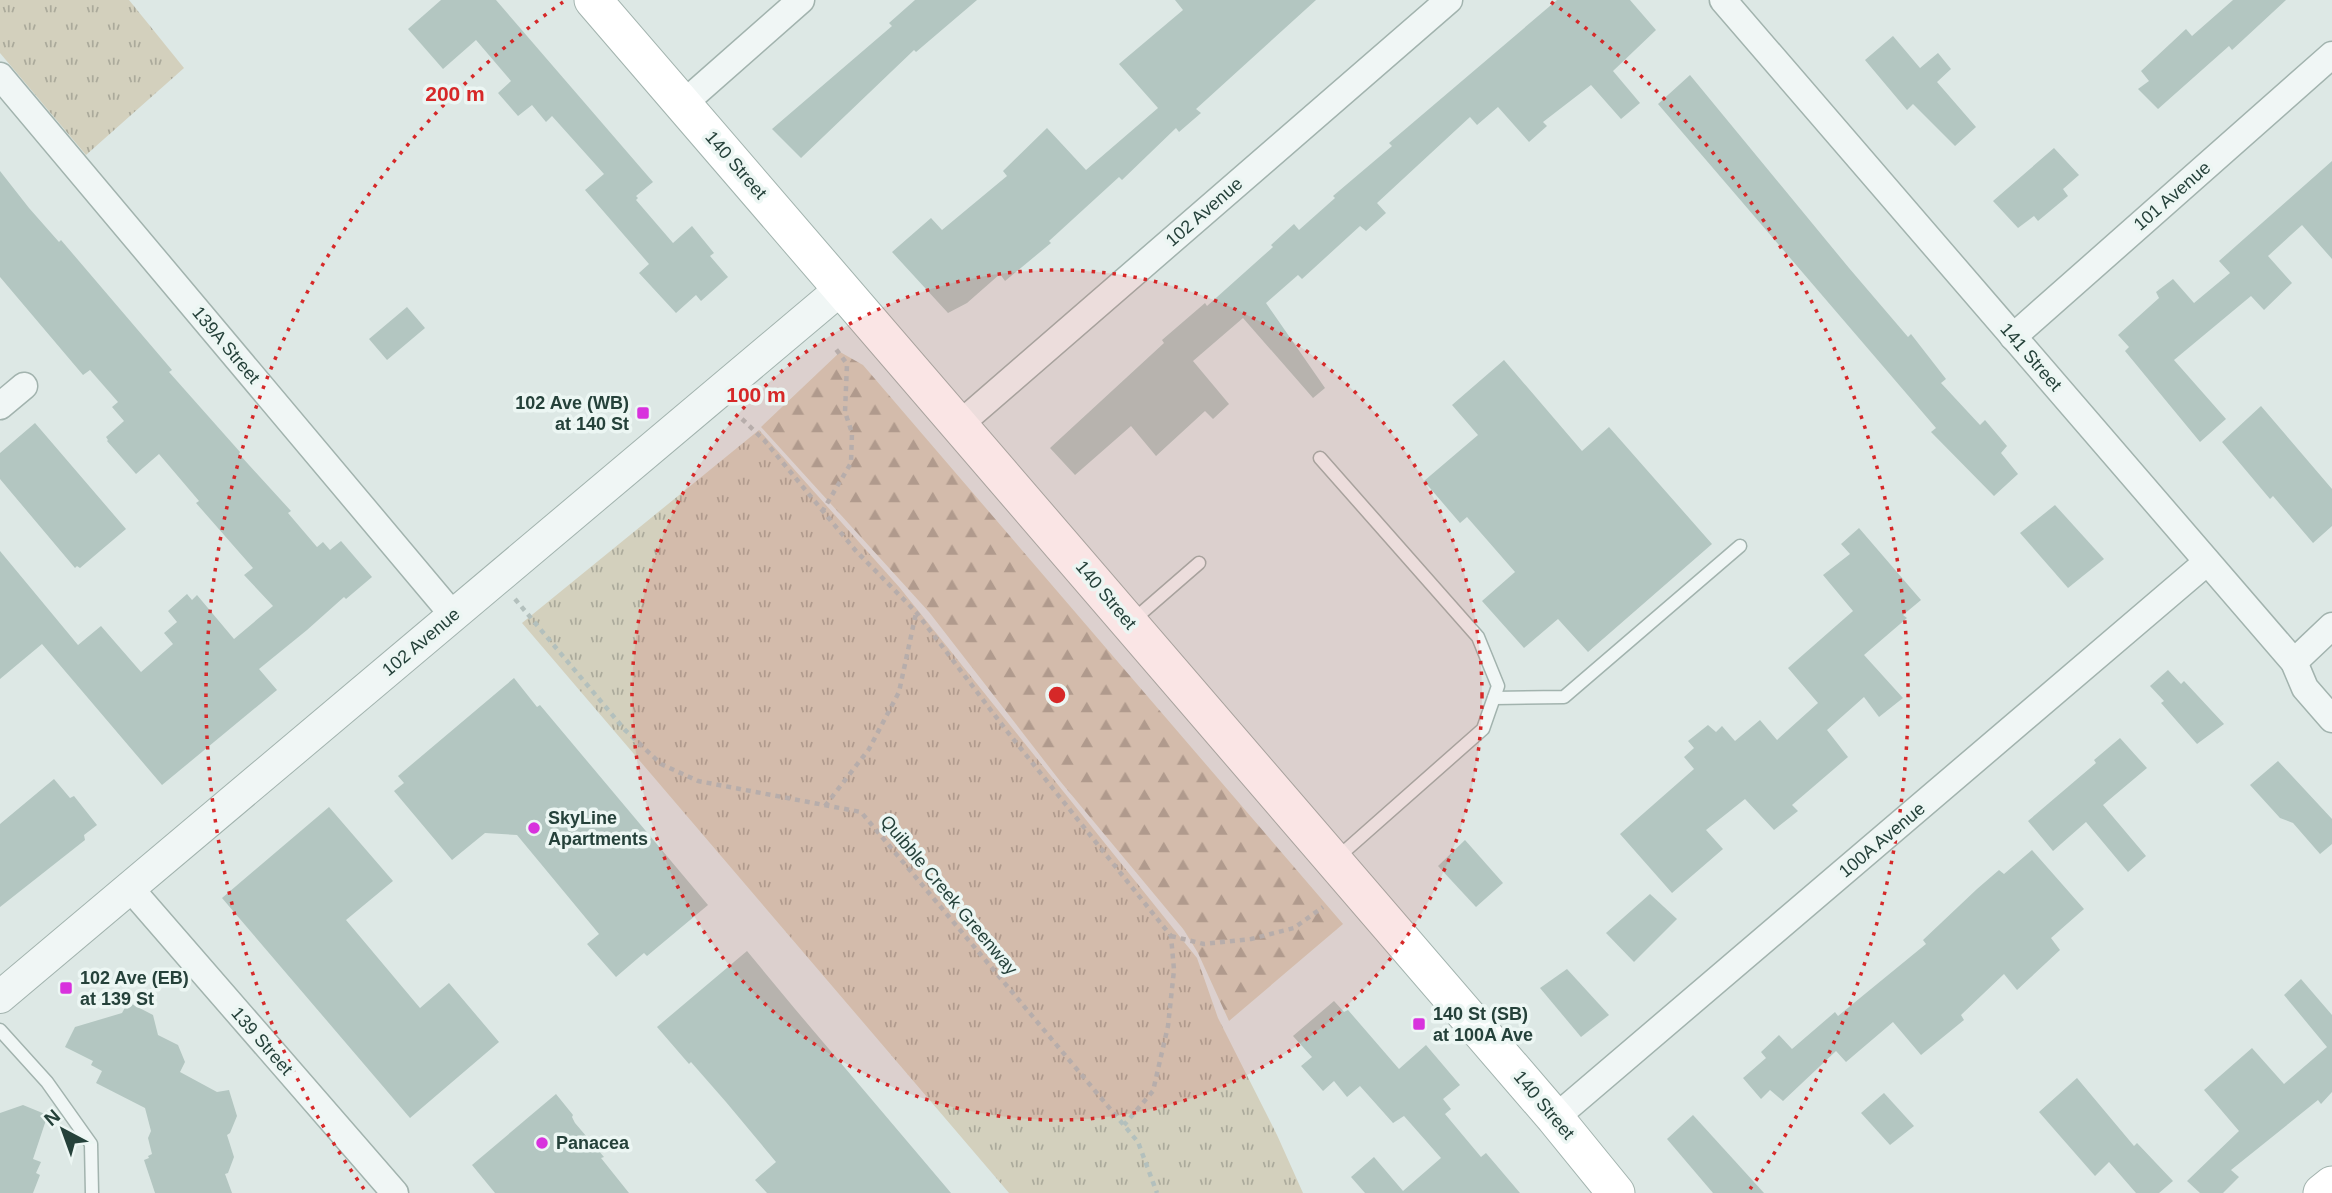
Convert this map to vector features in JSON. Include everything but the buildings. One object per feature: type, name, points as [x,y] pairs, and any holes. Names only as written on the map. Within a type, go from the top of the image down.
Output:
[{"type":"main road","name":"140 Street","points":[[593,0],[960,424],[1555,1118],[1616,1193]]},
{"type":"main road","points":[[2322,1193],[2332,1185]]},
{"type":"street","points":[[683,104],[801,0]]},
{"type":"street","name":"102 Avenue","points":[[960,424],[1449,0]]},
{"type":"street","name":"141 Street","points":[[1723,0],[2294,662],[2305,688],[2332,719]]},
{"type":"street","name":"101 Avenue","points":[[2013,337],[2332,55]]},
{"type":"street","name":"139A Street","points":[[0,76],[453,615]]},
{"type":"street","name":"102 Avenue","points":[[0,997],[842,288]]},
{"type":"street","points":[[0,406],[24,386]]},
{"type":"street","name":"100A Avenue","points":[[1555,1118],[2207,562]]},
{"type":"street","points":[[2294,662],[2332,626]]},
{"type":"street","name":"139 Street","points":[[130,888],[395,1193]]},
{"type":"lane","points":[[1320,458],[1479,638],[1498,686],[1483,729],[1334,861]]},
{"type":"lane","points":[[1494,698],[1564,697],[1740,546]]},
{"type":"lane","points":[[1130,623],[1199,563]]},
{"type":"lane","points":[[0,1030],[47,1082],[91,1144],[92,1193]]},
{"type":"path","points":[[822,512],[851,463],[852,433],[845,412],[847,364],[835,348]]},
{"type":"path","points":[[742,419],[764,440],[856,551],[916,612],[1006,730],[1171,936],[1174,970],[1168,1026],[1153,1091],[1124,1125]]},
{"type":"path","name":"Quibble Creek Greenway","points":[[497,578],[625,730],[661,764],[698,781],[861,812],[1139,1142],[1157,1193]]},
{"type":"path","points":[[825,806],[869,749],[899,692],[916,612]]},
{"type":"path","points":[[1171,936],[1204,944],[1251,939],[1294,928],[1323,907]]},
{"type":"green space","points":[[0,0],[129,0],[184,68],[86,155],[0,53]]},
{"type":"green space","points":[[840,352],[863,365],[1343,924],[1229,1021],[1198,953],[1184,930],[1060,781],[929,612],[761,427]]},
{"type":"green space","points":[[759,430],[900,588],[1197,958],[1218,1018],[1303,1193],[1009,1193],[522,623]]},
{"type":"place","name":"102 Ave (WB) at 140 St","points":[[643,413]]},
{"type":"place","name":"SkyLine Apartments","points":[[534,828]]},
{"type":"place","name":"102 Ave (EB) at 139 St","points":[[66,988]]},
{"type":"place","name":"140 St (SB) at 100A Ave","points":[[1419,1024]]},
{"type":"place","name":"Panacea","points":[[542,1143]]}]
